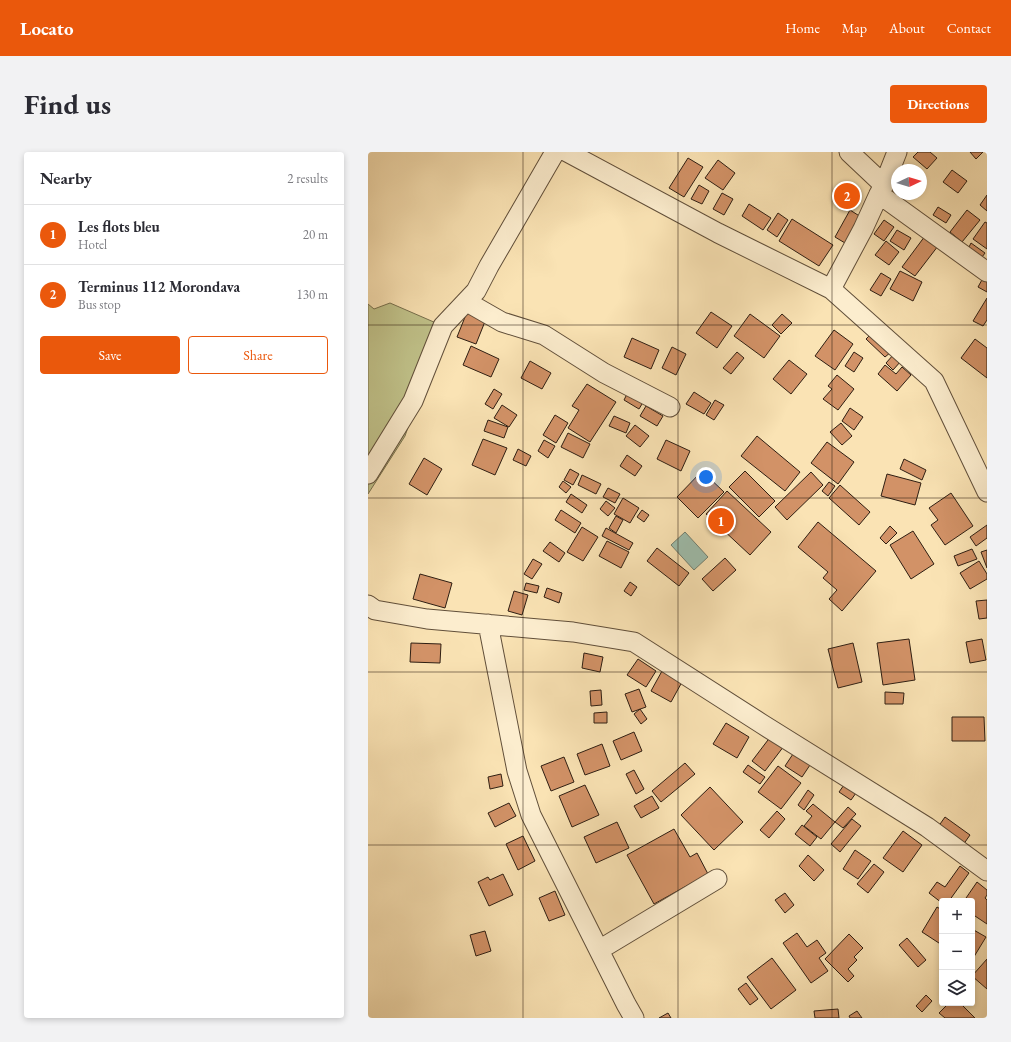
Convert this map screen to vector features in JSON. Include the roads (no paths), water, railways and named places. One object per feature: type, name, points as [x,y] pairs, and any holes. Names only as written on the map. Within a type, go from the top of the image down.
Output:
[{"type":"street","points":[[368,474],[413,401],[443,326],[476,292],[489,266],[555,152]]},
{"type":"street","points":[[567,152],[718,232],[831,289],[934,381],[987,492]]},
{"type":"street","points":[[849,152],[881,189],[987,272]]},
{"type":"street","points":[[831,289],[863,228],[897,152]]},
{"type":"street","points":[[467,302],[502,322],[544,335],[604,373],[670,406]]},
{"type":"street","points":[[368,606],[376,610],[427,620],[573,632],[634,642],[927,827],[987,872]]},
{"type":"street","points":[[488,624],[517,771],[531,815],[634,1018]]},
{"type":"street","points":[[599,950],[717,879]]},
{"type":"place","name":"Terminus 112 Morondava","points":[[847,196]]},
{"type":"place","name":"Les flots bleu","points":[[721,521]]}]
